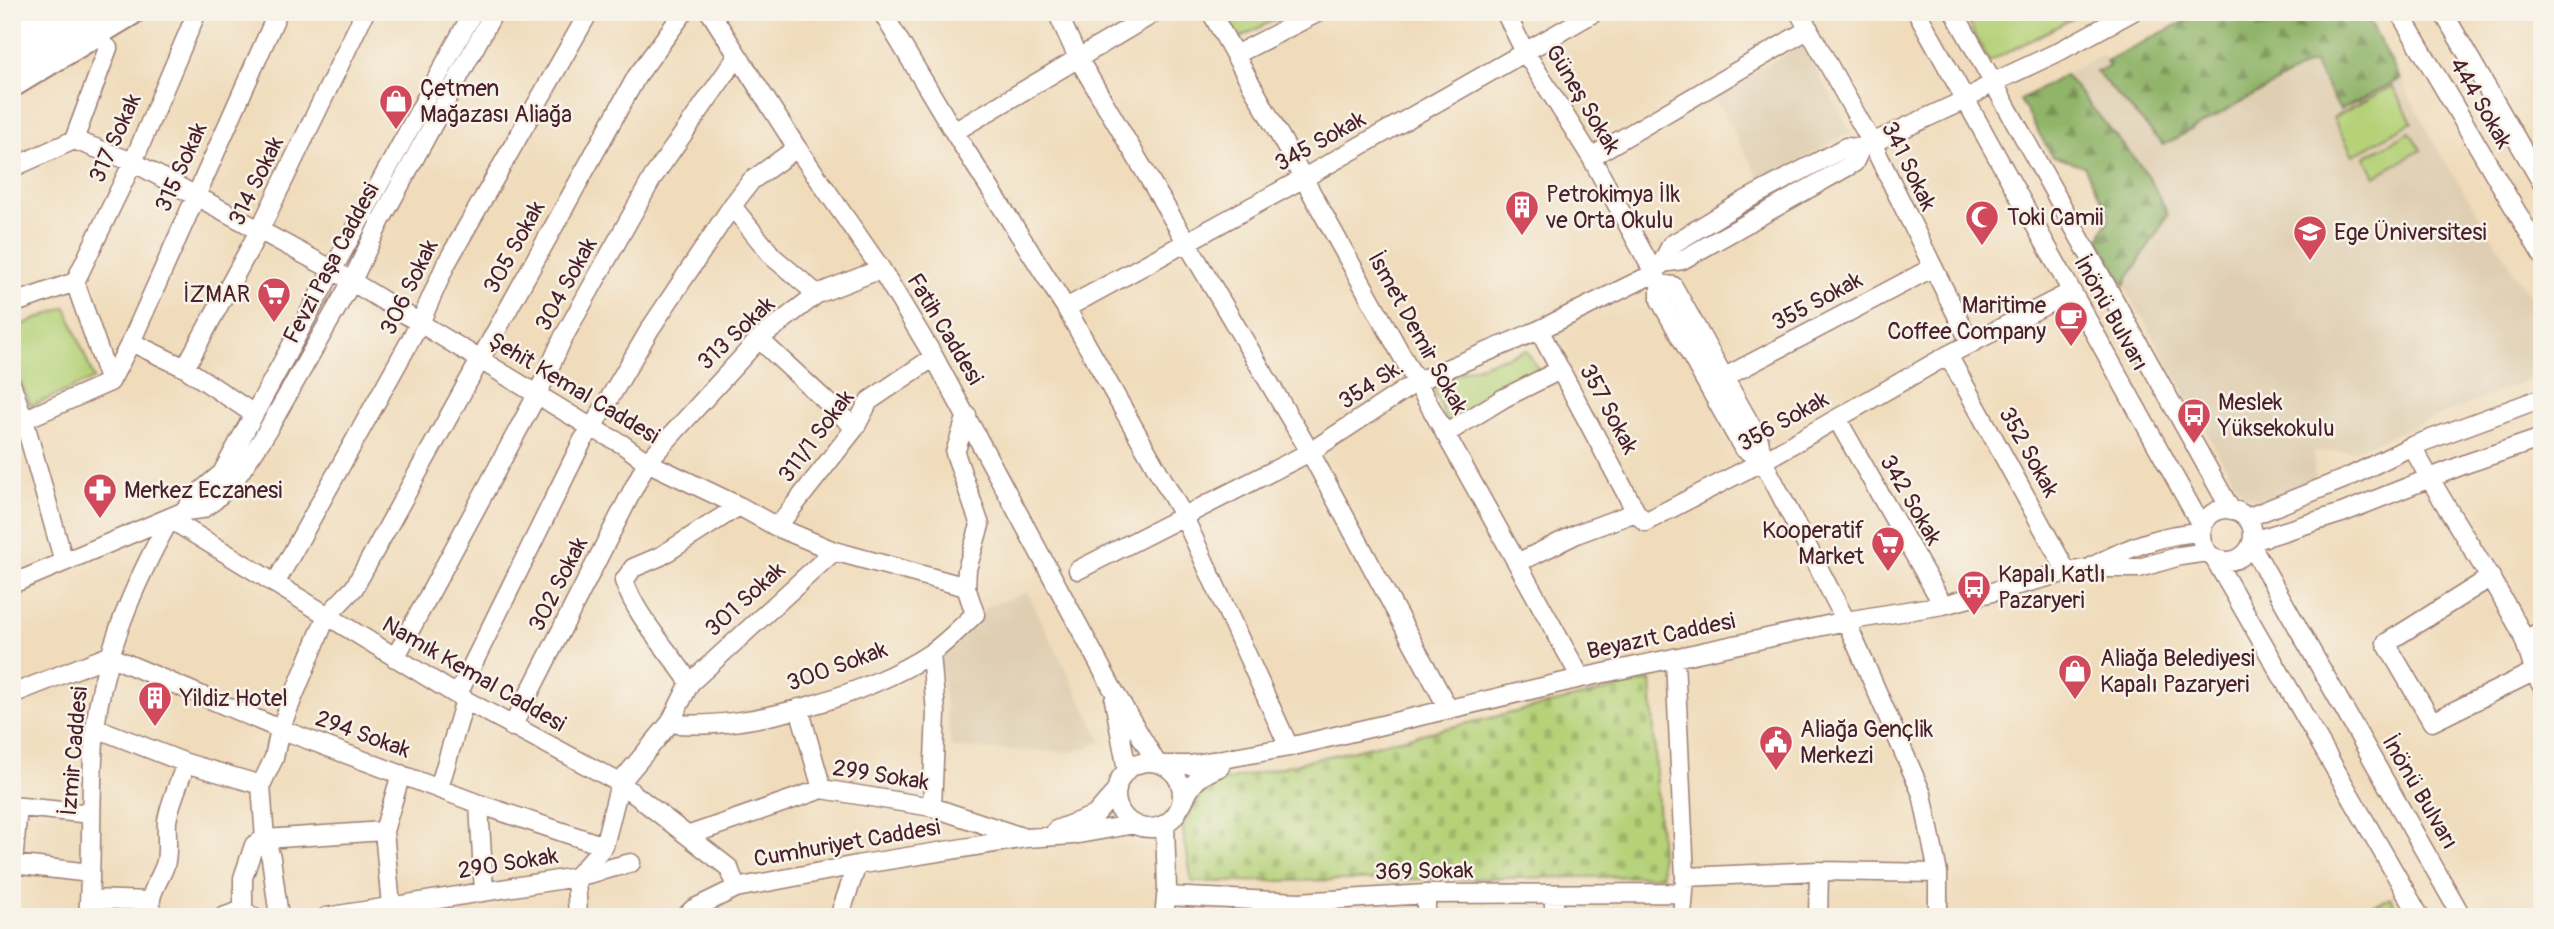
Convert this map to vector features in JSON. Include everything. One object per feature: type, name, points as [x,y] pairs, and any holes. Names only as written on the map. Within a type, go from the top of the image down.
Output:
[{"type":"highway","points":[[12,32],[44,12]]},
{"type":"highway","points":[[12,58],[84,12]]},
{"type":"highway","points":[[12,84],[131,12]]},
{"type":"street","name":"317 Sokak","points":[[75,282],[133,162],[197,12]]},
{"type":"street","name":"315 Sokak","points":[[110,382],[131,342],[278,12]]},
{"type":"street","name":"314 Sokak","points":[[185,368],[259,232],[365,12]]},
{"type":"street","name":"Fevzi Paşa Caddesi","points":[[178,515],[222,473],[473,12]]},
{"type":"street","name":"Fevzi Paşa Caddesi","points":[[12,584],[178,515],[202,509],[234,481],[263,438],[351,283],[381,220],[494,12]]},
{"type":"street","name":"306 Sokak","points":[[275,584],[420,323],[446,264],[589,12]]},
{"type":"street","name":"305 Sokak","points":[[327,616],[354,587],[638,76],[684,12]]},
{"type":"street","points":[[883,12],[954,132],[1066,308],[1185,517],[1289,747]]},
{"type":"street","points":[[1057,12],[1078,58],[1310,452],[1449,710]]},
{"type":"street","points":[[954,132],[1156,12]]},
{"type":"street","name":"İsmet Demir Sokak","points":[[1211,12],[1581,678]]},
{"type":"street","points":[[1235,55],[1319,12]]},
{"type":"street","name":"Güneş Sokak","points":[[1505,12],[1525,52],[1591,157],[1658,274],[1673,286],[1726,377],[1759,440],[1763,461],[1846,621],[1922,794],[1938,873],[1938,917]]},
{"type":"street","name":"345 Sokak","points":[[1066,308],[1304,178],[1595,12]]},
{"type":"street","name":"341 Sokak","points":[[1799,12],[1866,146],[1971,344]]},
{"type":"street","name":"İnönü Bulvarı","points":[[1917,12],[2202,530]]},
{"type":"street","name":"İnönü Bulvarı","points":[[1954,12],[2239,514]]},
{"type":"street","name":"354 Sk.","points":[[1078,570],[1310,452],[1418,381],[1539,330],[1658,274],[1671,245],[1744,201],[1846,147],[1866,146],[1967,99],[1992,83],[2056,53],[2132,12]]},
{"type":"street","name":"444 Sokak","points":[[2399,12],[2542,255]]},
{"type":"street","name":"444 Sokak","points":[[2443,12],[2542,183]]},
{"type":"street","name":"Fatih Caddesi","points":[[714,13],[737,57],[881,270],[934,357],[1111,686],[1160,763],[1176,775],[1181,785],[1180,807]]},
{"type":"street","points":[[1591,157],[1809,29]]},
{"type":"street","points":[[12,168],[74,140],[108,48]]},
{"type":"street","name":"304 Sokak","points":[[395,658],[538,393],[563,338],[653,177],[737,57]]},
{"type":"street","name":"Şehit Kemal Caddesi","points":[[74,140],[133,162],[333,270],[622,444],[646,462],[777,527],[834,551],[966,587]]},
{"type":"street","points":[[439,788],[461,697],[583,440],[650,329],[732,206],[751,181],[797,148]]},
{"type":"street","points":[[732,206],[773,257],[817,294]]},
{"type":"street","name":"355 Sokak","points":[[1726,377],[1932,268]]},
{"type":"street","name":"313 Sokak","points":[[646,462],[759,339],[817,294],[881,270]]},
{"type":"street","name":"Güneş Sokak","points":[[1658,274],[1660,300],[1744,448],[1763,461]]},
{"type":"street","points":[[12,304],[75,282],[110,382],[18,422]]},
{"type":"street","name":"356 Sokak","points":[[1517,564],[1579,533],[1636,512],[1645,522],[1763,461],[1948,355],[2071,292]]},
{"type":"street","name":"357 Sokak","points":[[1539,330],[1636,512]]},
{"type":"street","points":[[759,339],[855,428]]},
{"type":"street","points":[[131,342],[185,368],[254,414]]},
{"type":"street","name":"352 Sokak","points":[[1948,355],[2067,572]]},
{"type":"street","name":"311/1 Sokak","points":[[777,527],[855,428],[869,401],[934,357]]},
{"type":"street","points":[[1446,434],[1504,398],[1560,370]]},
{"type":"street","points":[[12,386],[18,422],[64,562]]},
{"type":"street","points":[[2239,514],[2348,477],[2412,446],[2542,398]]},
{"type":"street","points":[[966,587],[967,569],[980,525],[955,453],[967,415]]},
{"type":"street","name":"342 Sokak","points":[[1837,419],[1942,605]]},
{"type":"street","points":[[2211,555],[2228,561],[2236,560],[2252,543],[2342,513],[2468,463],[2542,438]]},
{"type":"street","points":[[2412,446],[2430,480],[2491,577],[2534,635],[2538,679],[2432,722],[2386,643],[2491,577]]},
{"type":"street","name":"302 Sokak","points":[[512,727],[646,462]]},
{"type":"street","points":[[578,917],[576,877],[604,846],[620,783],[670,723],[690,684],[676,661],[632,604],[624,582],[633,568],[661,556],[739,506]]},
{"type":"street","points":[[2252,543],[2251,525],[2239,514],[2224,509],[2210,515],[2202,530],[2203,546],[2211,555],[2420,917]]},
{"type":"street","name":"Namık Kemal Caddesi","points":[[178,515],[275,584],[395,658],[512,727],[620,783],[729,867],[736,888]]},
{"type":"street","name":"İzmir Caddesi","points":[[89,908],[96,728],[109,656],[144,566],[178,515]]},
{"type":"street","name":"Beyazıt Caddesi","points":[[2090,568],[2124,550],[2177,533],[2202,530]]},
{"type":"street","name":"İnönü Bulvarı","points":[[2252,543],[2462,917]]},
{"type":"street","name":"301 Sokak","points":[[690,684],[834,551]]},
{"type":"street","name":"Beyazıt Caddesi","points":[[1243,757],[1581,678],[1846,621],[1942,605],[2067,572],[2090,568],[2139,568],[2180,556],[2211,555]]},
{"type":"street","name":"300 Sokak","points":[[670,723],[728,723],[816,705],[871,684],[931,653],[975,614],[966,587]]},
{"type":"street","points":[[279,917],[271,858],[265,839],[261,785],[274,758],[280,729],[327,616]]},
{"type":"street","points":[[931,653],[936,713],[932,807]]},
{"type":"street","points":[[12,694],[109,656]]},
{"type":"street","name":"294 Sokak","points":[[109,656],[280,729],[479,804],[604,846]]},
{"type":"street","points":[[1675,659],[1685,885],[1682,917]]},
{"type":"street","name":"Fatih Caddesi","points":[[1111,686],[1127,770]]},
{"type":"street","points":[[799,708],[822,789]]},
{"type":"street","points":[[96,728],[186,763],[261,785]]},
{"type":"street","points":[[1243,757],[1203,775],[1189,787],[1174,817],[1160,826],[1135,824],[1121,811],[1117,801],[1120,779],[1135,764],[1190,765],[1243,757]]},
{"type":"street","points":[[89,908],[153,909],[153,891],[166,863],[168,817],[186,763]]},
{"type":"street","points":[[391,906],[384,831],[401,774]]},
{"type":"street","name":"299 Sokak","points":[[690,835],[822,789],[932,807],[1026,838]]},
{"type":"street","name":"Cumhuriyet Caddesi","points":[[1026,838],[1095,815],[1117,790]]},
{"type":"street","points":[[479,804],[484,892]]},
{"type":"street","points":[[90,873],[13,864],[15,807],[91,814]]},
{"type":"street","name":"Cumhuriyet Caddesi","points":[[685,917],[693,909],[703,910],[736,888],[1026,838],[1073,835],[1135,824]]},
{"type":"street","points":[[1160,826],[1166,896],[1164,917]]},
{"type":"street","points":[[1160,826],[1164,917]]},
{"type":"street","points":[[223,917],[251,915],[243,878],[254,845],[265,839],[384,831]]},
{"type":"street","name":"290 Sokak","points":[[326,917],[576,877],[631,863]]},
{"type":"street","points":[[839,917],[858,865]]},
{"type":"street","points":[[1818,917],[1819,871]]},
{"type":"street","name":"369 Sokak","points":[[1166,896],[1299,909],[1426,894],[1554,895],[1819,871],[1938,873]]},
{"type":"street","points":[[1426,894],[1426,917]]},
{"type":"street","points":[[1554,895],[1554,917]]},
{"type":"shaded area","name":"Ege Üniversitesi","points":[[2202,12],[2365,12],[2441,155],[2542,316],[2542,374],[2354,451],[2314,452],[2314,484],[2267,505],[2241,494],[2099,240],[2110,216],[2084,166],[2052,156],[2020,100],[2102,54],[2106,61]]},
{"type":"shaded area","points":[[1802,45],[1851,132],[1762,182],[1713,95]]},
{"type":"shaded area","points":[[1027,592],[1102,742],[1073,752],[951,748],[940,658],[986,607]]},
{"type":"green space","points":[[1221,12],[1289,12],[1236,40]]},
{"type":"green space","points":[[1963,12],[2085,12],[1989,62]]},
{"type":"green space","points":[[2202,12],[2365,12],[2400,79],[2340,110],[2313,62],[2164,145],[2096,72],[2109,67],[2106,61]]},
{"type":"green space","points":[[2065,75],[2148,175],[2168,215],[2124,285],[2099,240],[2110,216],[2084,166],[2052,156],[2020,100]]},
{"type":"green space","points":[[2392,86],[2412,122],[2353,155],[2333,118]]},
{"type":"green space","points":[[2410,132],[2421,150],[2375,176],[2365,157]]},
{"type":"green space","points":[[66,307],[94,379],[31,406],[12,360],[12,329]]},
{"type":"green space","points":[[1526,350],[1540,372],[1447,423],[1431,382]]},
{"type":"green space","points":[[1651,680],[1662,876],[1192,882],[1182,826],[1206,785]]},
{"type":"green space","points":[[2391,898],[2402,917],[2342,917]]},
{"type":"place","name":"Çetmen Mağazası Aliağa","points":[[396,131]]},
{"type":"place","name":"Petrokimya İlk ve Orta Okulu","points":[[1522,237]]},
{"type":"place","name":"Toki Camii","points":[[1982,247]]},
{"type":"place","name":"Ege Üniversitesi","points":[[2310,262]]},
{"type":"place","name":"İZMAR","points":[[274,324]]},
{"type":"place","name":"Maritime Coffee Company","points":[[2071,348]]},
{"type":"place","name":"Meslek Yüksekokulu","points":[[2194,445]]},
{"type":"place","name":"Merkez Eczanesi","points":[[100,520]]},
{"type":"place","name":"Kooperatif Market","points":[[1888,573]]},
{"type":"place","name":"Kapalı Katlı Pazaryeri","points":[[1974,617]]},
{"type":"place","name":"Aliağa Belediyesi Kapalı Pazaryeri","points":[[2075,701]]},
{"type":"place","name":"Yildiz Hotel","points":[[155,728]]},
{"type":"place","name":"Aliağa Gençlik Merkezi","points":[[1776,772]]}]
